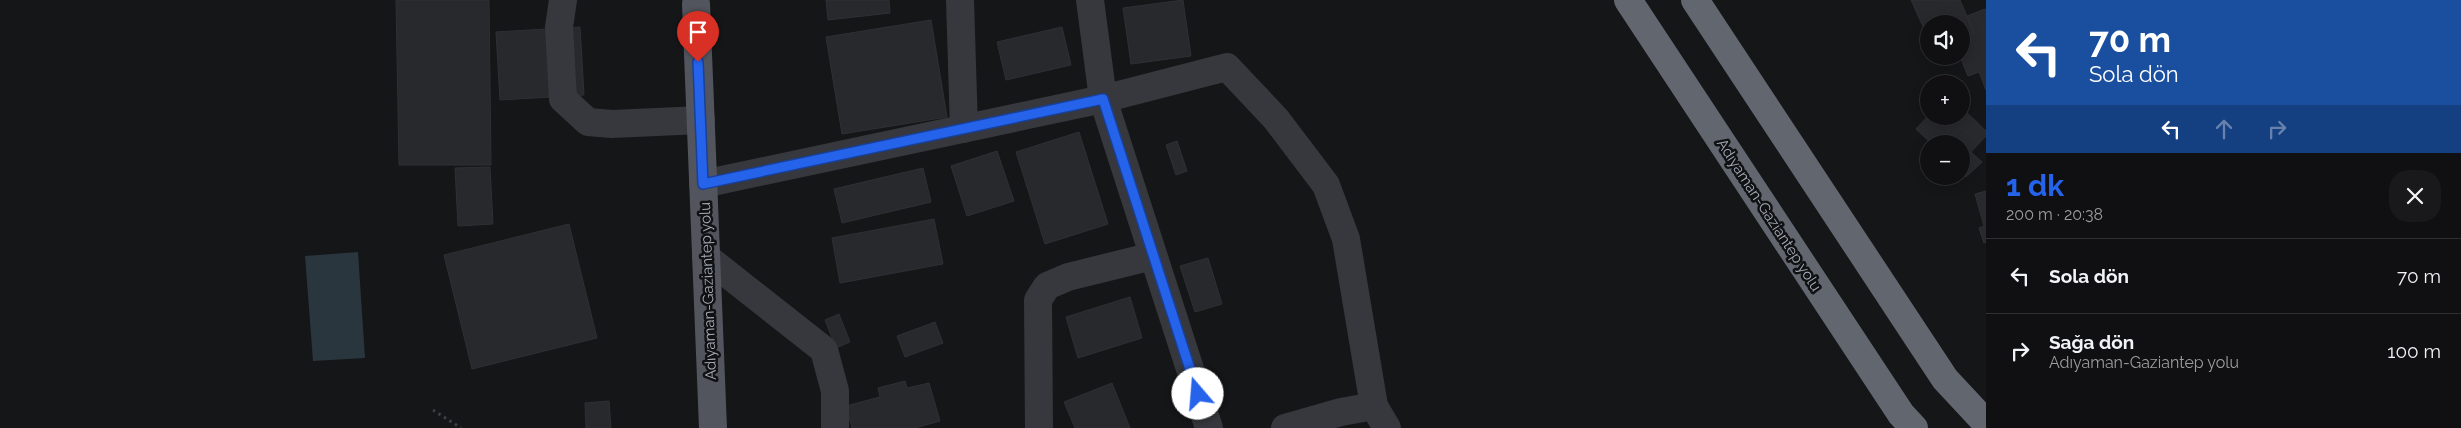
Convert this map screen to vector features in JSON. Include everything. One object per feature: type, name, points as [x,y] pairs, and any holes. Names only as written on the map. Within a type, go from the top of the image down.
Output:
[{"type":"highway","name":"Adıyaman-Gaziantep yolu","points":[[1628,0],[1901,414],[1914,428]]},
{"type":"highway","points":[[1695,0],[1945,379],[1986,423]]},
{"type":"main road","name":"Adıyaman-Gaziantep yolu","points":[[696,1],[713,428]]},
{"type":"street","points":[[563,0],[559,27],[563,99],[588,122],[612,124],[701,120]]},
{"type":"street","points":[[960,0],[964,129]]},
{"type":"street","points":[[1090,0],[1103,99],[1209,428]]},
{"type":"street","points":[[703,184],[1103,99],[1227,67],[1276,119],[1326,185],[1346,239],[1381,417],[1341,412],[1285,428]]},
{"type":"street","points":[[1039,428],[1038,300],[1047,286],[1068,277],[1153,256]]},
{"type":"street","points":[[706,257],[824,350],[835,391],[835,428]]},
{"type":"path","points":[[433,410],[461,428]]},
{"type":"shaded area","points":[[358,252],[365,358],[313,361],[305,256]]},
{"type":"building","points":[[396,0],[489,0],[491,165],[399,165]]},
{"type":"building","points":[[826,0],[889,0],[890,13],[828,20]]},
{"type":"building","points":[[1183,0],[1191,56],[1131,64],[1123,8]]},
{"type":"building","points":[[1911,0],[1960,0],[1966,15],[1920,15],[1920,20]]},
{"type":"building","points":[[1985,9],[1986,11],[1986,90],[1979,72],[1968,75],[1964,65],[1970,65],[1970,35],[1974,33],[1970,23],[1970,15]]},
{"type":"building","points":[[931,20],[947,117],[842,134],[826,37]]},
{"type":"building","points":[[1970,24],[1974,33],[1970,35]]},
{"type":"building","points":[[580,27],[584,95],[500,100],[496,32]]},
{"type":"building","points":[[1062,27],[1071,65],[1006,80],[997,42]]},
{"type":"building","points":[[1970,116],[1986,131],[1986,136],[1971,152],[1982,162],[1970,173],[1970,135],[1922,135],[1916,129],[1920,125],[1970,125]]},
{"type":"building","points":[[1079,132],[1108,224],[1045,244],[1016,152]]},
{"type":"building","points":[[1177,141],[1187,171],[1176,175],[1166,145]]},
{"type":"building","points":[[997,151],[1014,201],[967,216],[951,166]]},
{"type":"building","points":[[490,167],[493,224],[458,226],[455,168]]},
{"type":"building","points":[[923,168],[931,202],[842,223],[834,189]]},
{"type":"building","points":[[1986,191],[1986,242],[1984,243],[1979,228],[1984,226],[1975,194]]},
{"type":"building","points":[[934,219],[943,264],[840,283],[832,238]]},
{"type":"building","points":[[569,224],[597,338],[472,369],[444,255]]},
{"type":"building","points":[[1208,258],[1222,304],[1195,312],[1180,266]]},
{"type":"building","points":[[1130,297],[1142,338],[1078,358],[1066,317]]},
{"type":"building","points":[[839,314],[850,342],[836,348],[825,320]]},
{"type":"building","points":[[935,322],[943,343],[905,357],[897,336]]},
{"type":"building","points":[[905,381],[907,388],[929,383],[940,421],[915,428],[852,428],[846,406],[880,397],[878,388]]},
{"type":"building","points":[[1112,383],[1130,428],[1075,428],[1064,402]]},
{"type":"building","points":[[609,401],[611,428],[586,428],[585,403]]},
{"type":"route","points":[[698,62],[703,184],[1103,99],[1198,394]]}]
